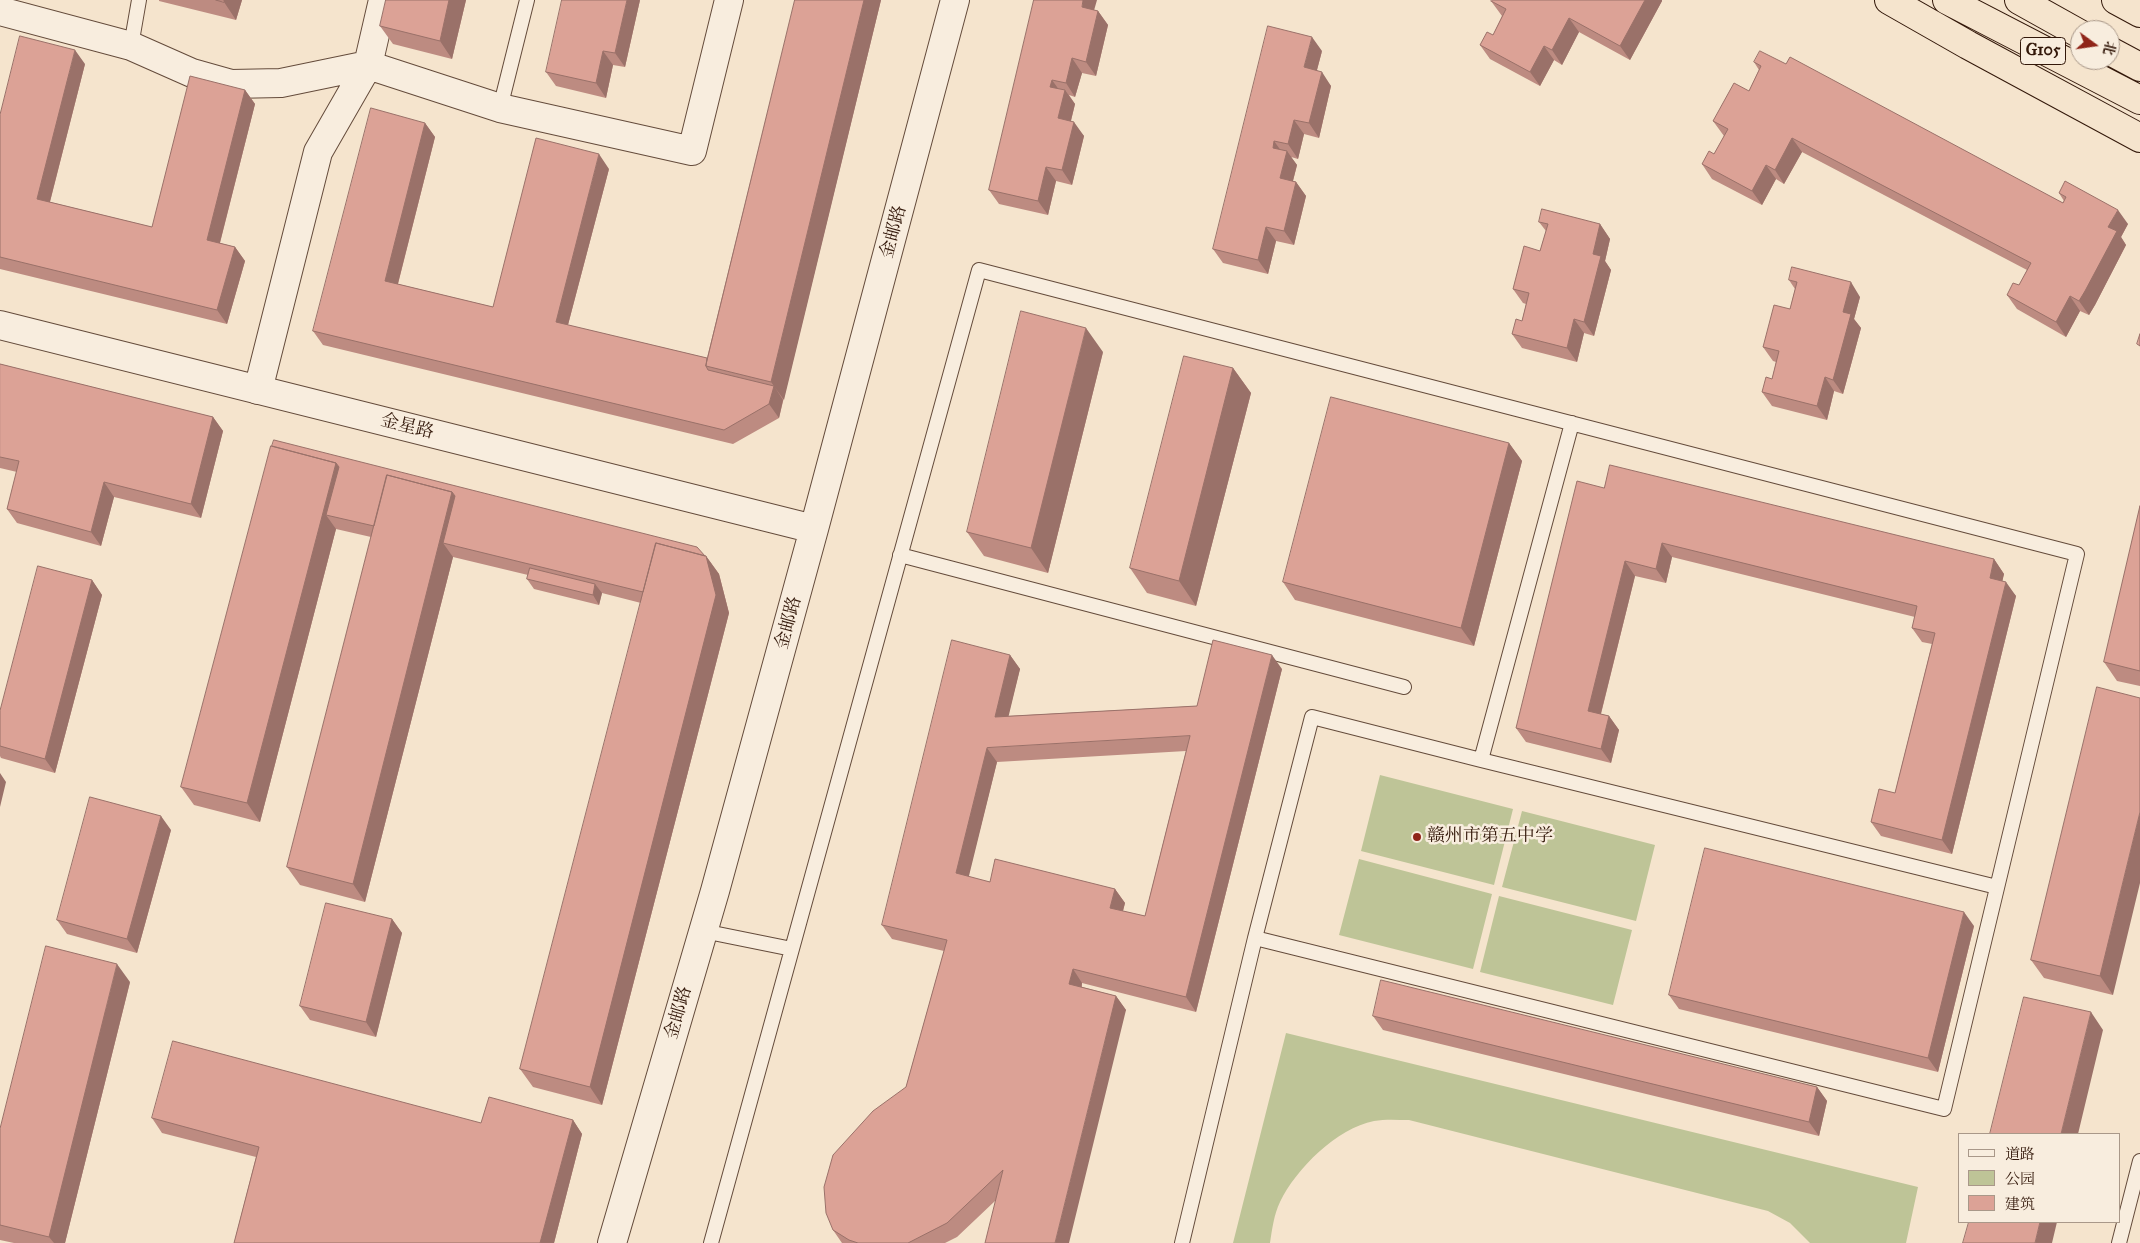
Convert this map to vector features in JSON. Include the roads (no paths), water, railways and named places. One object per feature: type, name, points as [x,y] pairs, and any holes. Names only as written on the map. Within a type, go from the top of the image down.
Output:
[{"type":"highway","points":[[1888,0],[2140,138]]},
{"type":"highway","name":"G105","points":[[1947,0],[2140,100]]},
{"type":"highway","points":[[2019,0],[2070,28]]},
{"type":"highway","points":[[2116,0],[2140,13]]},
{"type":"highway","points":[[2120,56],[2140,67]]},
{"type":"street","points":[[258,390],[318,152],[368,65],[382,0]]},
{"type":"street","points":[[0,11],[131,46],[192,73],[231,84],[281,83],[368,65],[500,108],[692,151],[729,0]]},
{"type":"street","name":"金邮路","points":[[612,1243],[704,931],[956,0]]},
{"type":"street","name":"金星路","points":[[0,325],[814,529]]},
{"type":"lane","points":[[131,46],[139,0]]},
{"type":"lane","points":[[500,108],[527,0]]},
{"type":"lane","points":[[711,1243],[979,270],[2077,554],[1944,1109],[1255,938]]},
{"type":"lane","points":[[1481,760],[1572,423]]},
{"type":"lane","points":[[900,555],[1404,687]]},
{"type":"lane","points":[[1182,1243],[1255,938],[1312,717],[1997,887]]},
{"type":"lane","points":[[704,931],[792,949]]},
{"type":"lane","points":[[2119,1243],[2140,1161]]},
{"type":"place","name":"赣州市第五中学","points":[[1417,837]]}]
